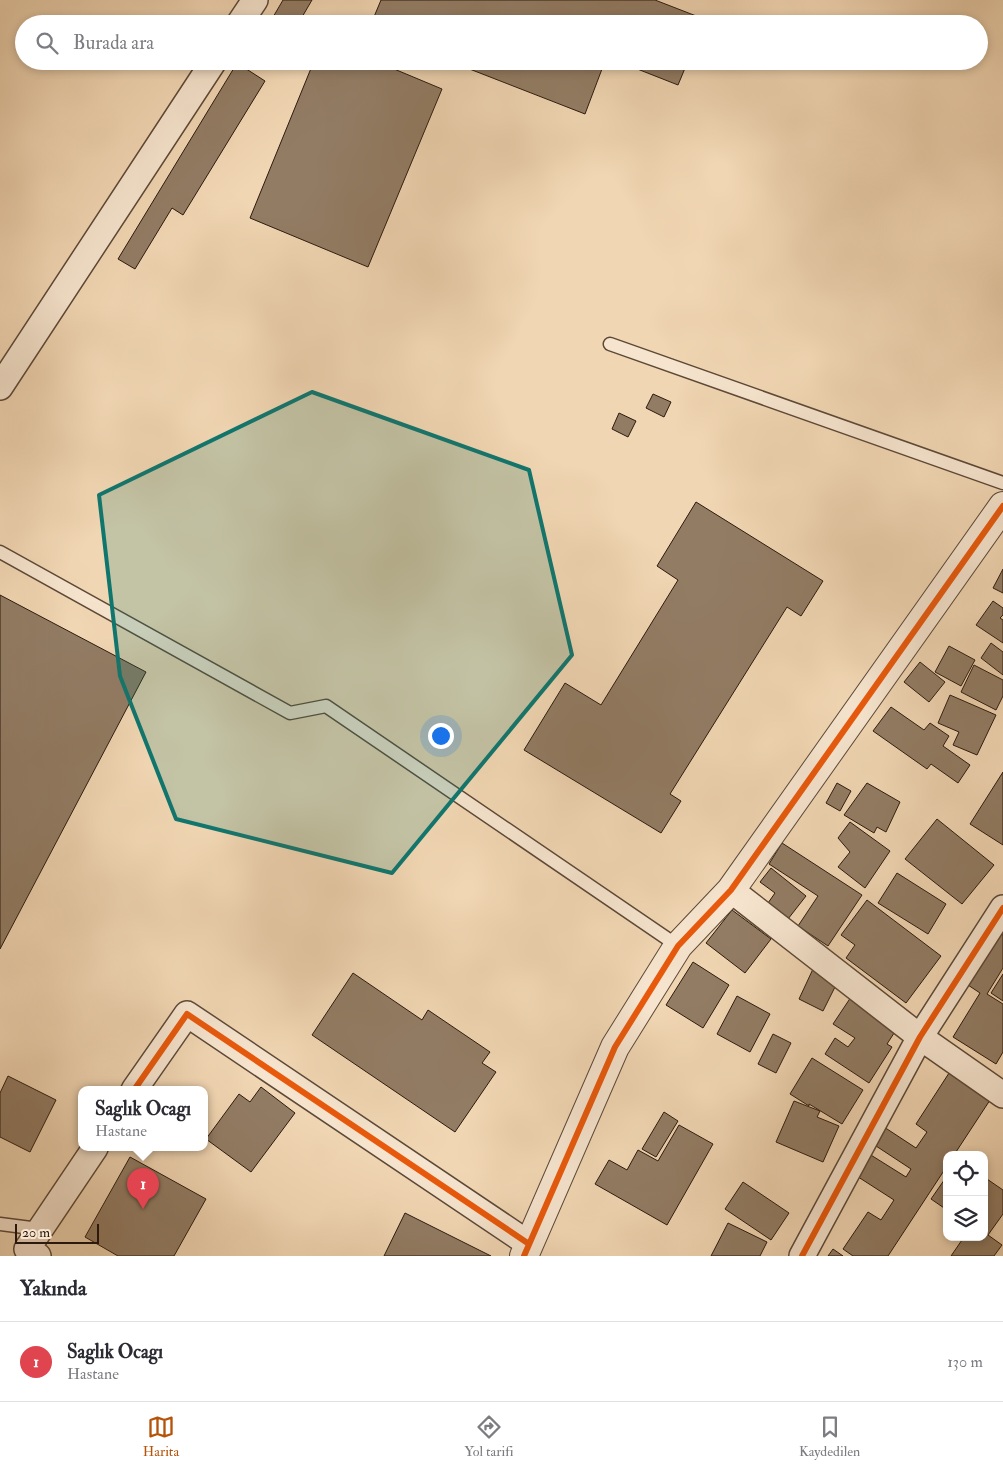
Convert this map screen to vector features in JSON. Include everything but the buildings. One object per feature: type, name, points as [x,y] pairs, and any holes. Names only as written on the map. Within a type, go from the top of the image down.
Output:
[{"type":"street","points":[[245,15],[255,0]]},
{"type":"street","points":[[0,387],[208,70]]},
{"type":"street","points":[[137,1086],[187,1014],[526,1250],[616,1047],[678,946],[731,890],[1003,506]]},
{"type":"street","points":[[731,890],[920,1037],[1003,1095]]},
{"type":"street","points":[[802,1256],[920,1037],[1003,908]]},
{"type":"street","points":[[38,1256],[27,1248],[93,1151]]},
{"type":"lane","points":[[610,344],[1003,483]]},
{"type":"lane","points":[[0,552],[290,713],[326,706],[678,946]]},
{"type":"lane","points":[[0,1224],[39,1229]]},
{"type":"highlighted area","points":[[312,392],[529,470],[572,655],[392,873],[176,819],[120,676],[99,495]]},
{"type":"cycle path","points":[[524,1256],[615,1047],[678,946],[731,890],[1003,506]]},
{"type":"cycle path","points":[[802,1256],[920,1037],[1003,908]]},
{"type":"cycle path","points":[[137,1086],[187,1014],[529,1244]]},
{"type":"place","name":"Saglık Ocagı","points":[[143,1209]]}]
